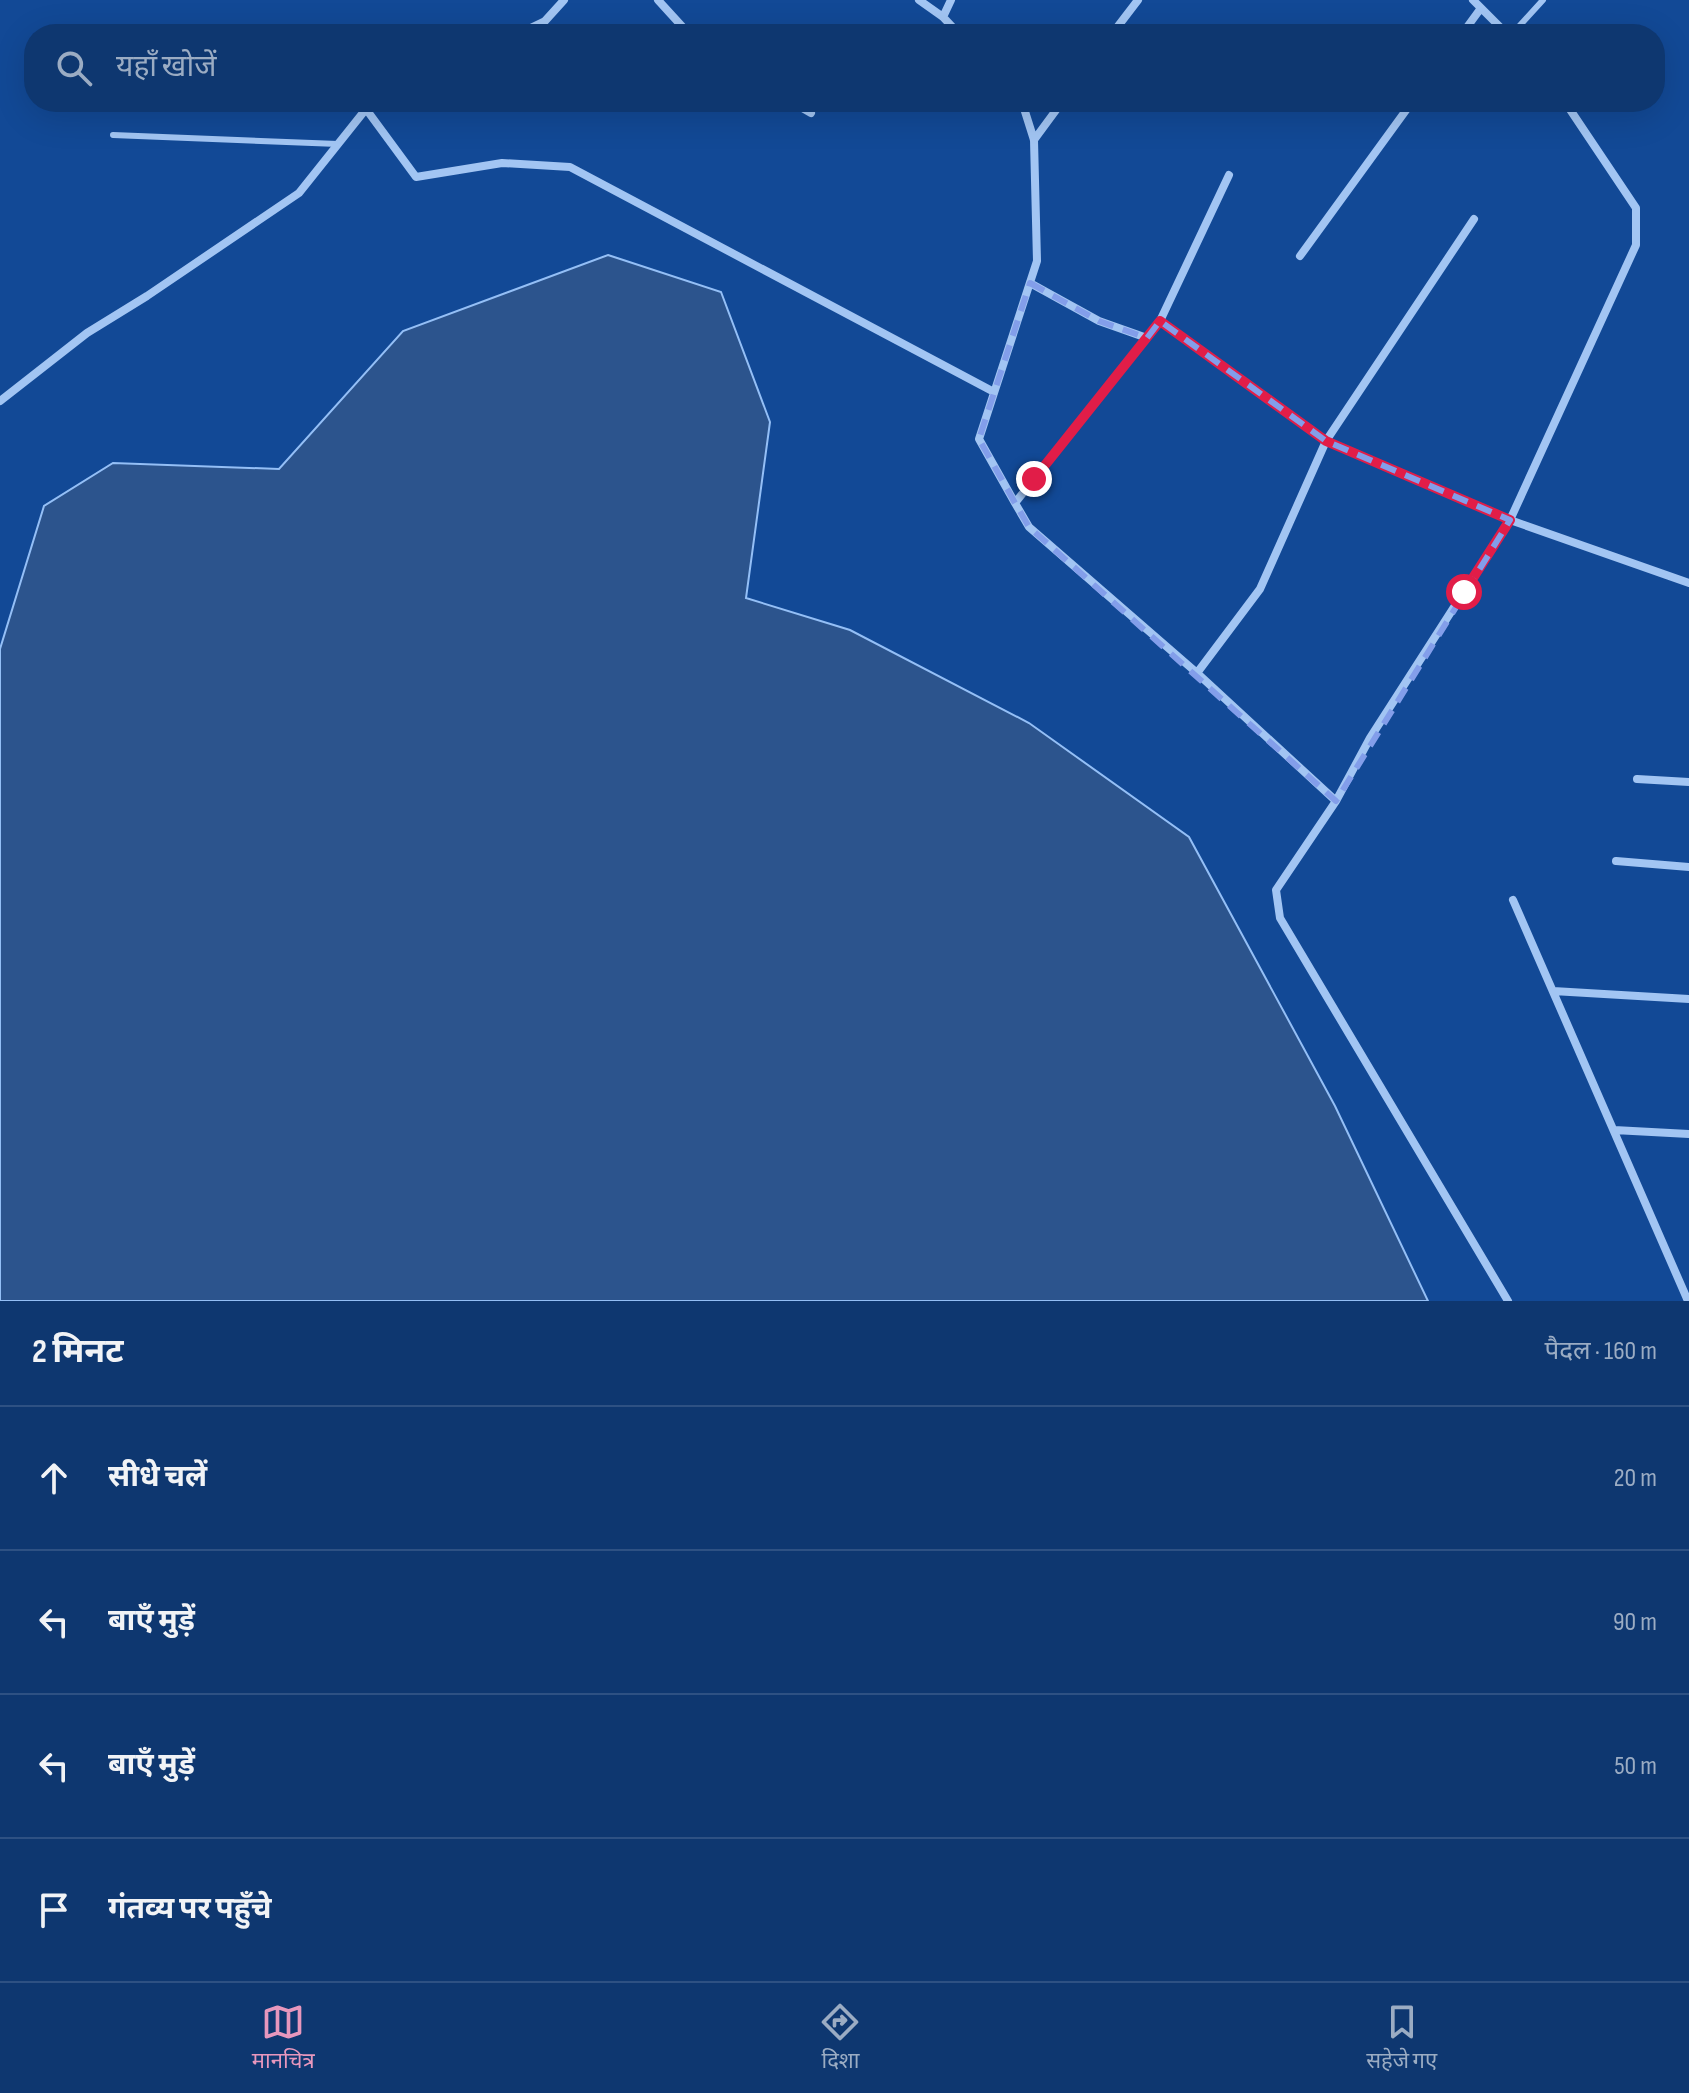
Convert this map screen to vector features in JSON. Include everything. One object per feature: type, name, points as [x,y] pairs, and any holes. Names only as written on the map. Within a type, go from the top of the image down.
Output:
[{"type":"street","points":[[539,24],[564,0]]},
{"type":"street","points":[[658,0],[680,24]]},
{"type":"street","points":[[919,0],[950,24]]},
{"type":"street","points":[[943,17],[951,0]]},
{"type":"street","points":[[1120,24],[1138,0]]},
{"type":"street","points":[[1473,0],[1498,24]]},
{"type":"street","points":[[1469,24],[1481,8]]},
{"type":"street","points":[[0,401],[87,333],[299,193],[364,112]]},
{"type":"street","points":[[368,112],[416,177],[502,163],[570,167],[994,392]]},
{"type":"street","points":[[1025,112],[1034,140],[1037,261],[979,439],[1029,527],[1197,673],[1336,801]]},
{"type":"street","points":[[1034,140],[1055,112]]},
{"type":"street","points":[[1300,256],[1405,112]]},
{"type":"street","points":[[1508,1301],[1280,918],[1276,890],[1336,801],[1370,738],[1510,520],[1636,245],[1636,208],[1572,112]]},
{"type":"street","points":[[1015,503],[1160,321],[1229,175]]},
{"type":"street","points":[[1197,673],[1260,589],[1326,441],[1474,219]]},
{"type":"street","points":[[1030,283],[1099,321],[1147,338]]},
{"type":"street","points":[[1160,321],[1326,441],[1510,520],[1689,583]]},
{"type":"street","points":[[1637,779],[1689,782]]},
{"type":"street","points":[[1616,861],[1689,867]]},
{"type":"street","points":[[1513,900],[1688,1301]]},
{"type":"street","points":[[1553,991],[1689,999]]},
{"type":"street","points":[[1614,1130],[1689,1134]]},
{"type":"street","points":[[1677,1277],[1689,1277]]},
{"type":"lane","points":[[1519,24],[1543,0]]},
{"type":"lane","points":[[113,135],[338,144]]},
{"type":"highlighted area","points":[[1030,283],[1099,321],[1147,338],[1160,321],[1326,441],[1510,520],[1336,801],[1029,527],[979,439]]},
{"type":"water","points":[[608,255],[721,292],[770,422],[746,598],[850,630],[1029,723],[1189,837],[1335,1106],[1428,1301],[0,1301],[0,649],[44,506],[113,463],[279,469],[403,331]]},
{"type":"route","points":[[1034,479],[1160,321],[1326,441],[1510,520],[1464,592]]}]
